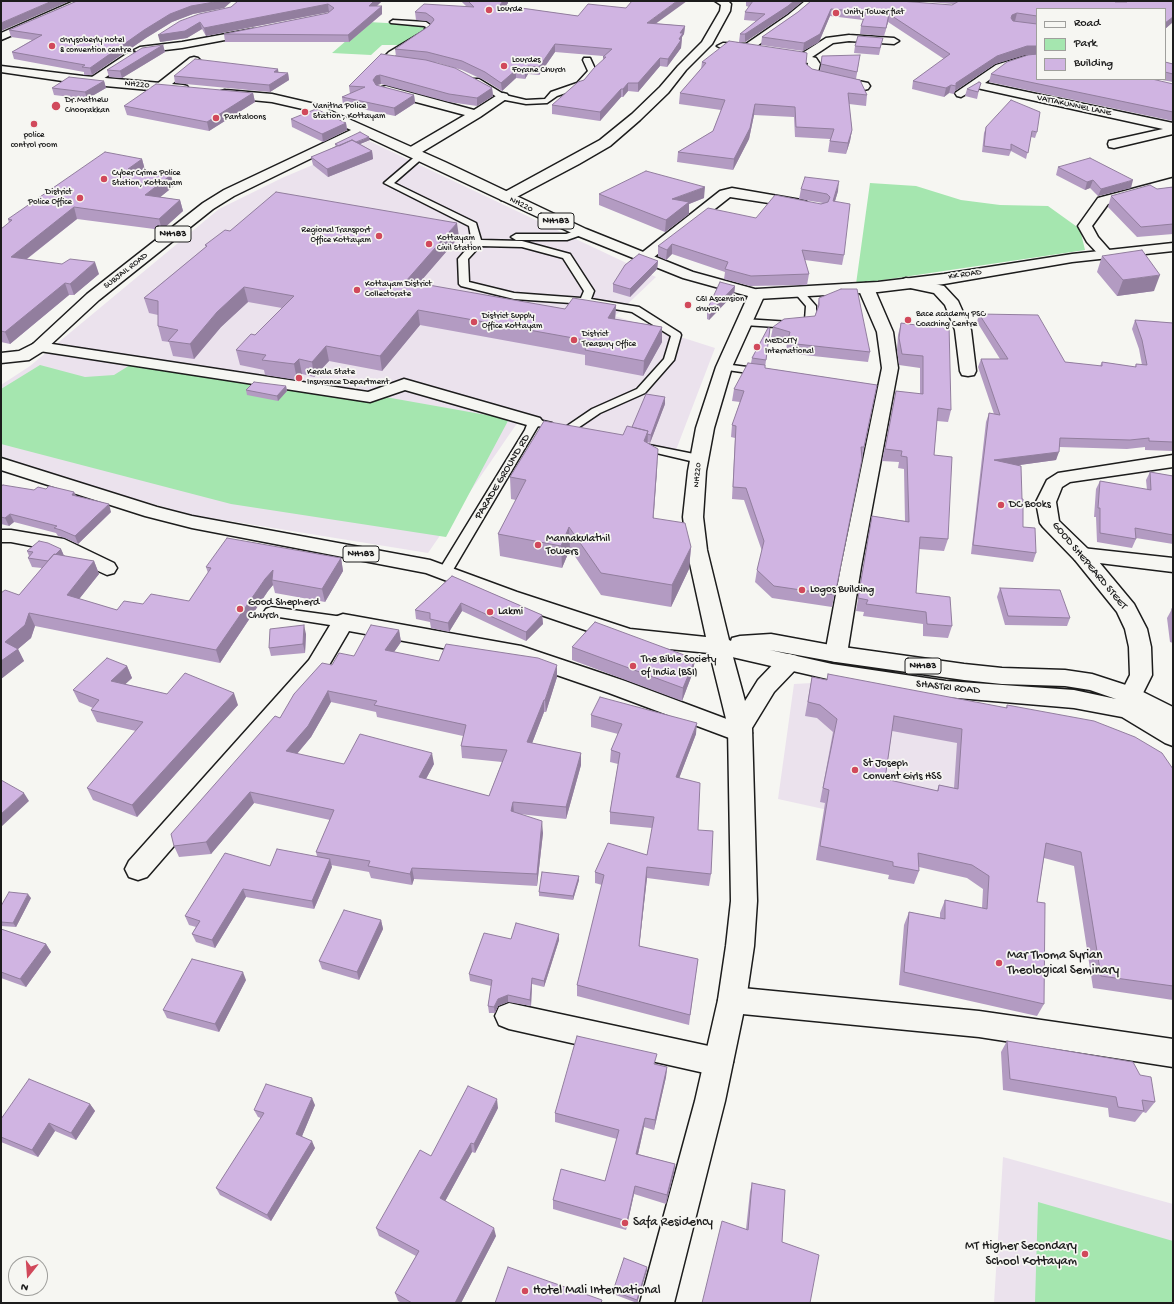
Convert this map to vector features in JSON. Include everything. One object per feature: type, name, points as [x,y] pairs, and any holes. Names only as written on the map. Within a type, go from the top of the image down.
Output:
[{"type":"main road","points":[[1,37],[82,1]]},
{"type":"main road","points":[[506,197],[605,143],[636,117],[664,90],[706,44],[725,11],[726,4],[723,1]]},
{"type":"main road","points":[[747,48],[792,18],[812,1]]},
{"type":"main road","points":[[140,50],[182,45],[261,30]]},
{"type":"main road","points":[[93,81],[156,38]]},
{"type":"main road","points":[[805,58],[814,50],[830,40],[849,38],[894,41]]},
{"type":"main road","points":[[706,44],[747,48],[805,58],[812,60],[814,64],[812,73],[816,76],[864,86]]},
{"type":"main road","points":[[961,93],[1000,66],[1025,58],[1036,58]]},
{"type":"main road","points":[[161,87],[194,60]]},
{"type":"main road","name":"NH220","points":[[1,70],[198,91]]},
{"type":"main road","name":"VATTAKUNNEL LANE","points":[[975,84],[1173,129]]},
{"type":"main road","points":[[381,89],[476,114]]},
{"type":"main road","name":"NH220","points":[[211,92],[272,98],[299,103],[322,111],[417,154],[580,232],[644,258],[702,279],[757,294],[724,367],[705,428],[699,459],[693,518],[697,550],[719,646]]},
{"type":"main road","points":[[417,154],[503,97]]},
{"type":"main road","name":"SUBJAIL ROAD","points":[[1,358],[23,356],[39,347],[93,297],[229,192],[362,129]]},
{"type":"main road","points":[[1114,144],[1173,129]]},
{"type":"main road","points":[[1106,254],[1092,239],[1085,226],[1103,201],[1173,182]]},
{"type":"main road","points":[[644,258],[725,194],[732,192],[813,206]]},
{"type":"main road","name":"KK ROAD","points":[[757,294],[866,288],[1106,254],[1173,247]]},
{"type":"main road","points":[[906,283],[939,288],[952,304],[963,330],[968,371]]},
{"type":"main road","points":[[836,654],[852,560],[890,368],[885,332],[866,288]]},
{"type":"main road","points":[[39,347],[370,397],[404,384],[534,422]]},
{"type":"main road","name":"GOOD SHEPEARD STEET","points":[[1128,701],[1141,675],[1140,647],[1136,629],[1126,609],[1082,555],[1050,523],[1046,502],[1054,484],[1065,477],[1173,461]]},
{"type":"main road","name":"NH183","points":[[1,464],[152,512],[192,522],[277,540],[405,562],[445,572],[531,604],[629,637],[719,646]]},
{"type":"main road","points":[[1,536],[11,536],[57,544],[107,568]]},
{"type":"main road","points":[[1082,555],[1173,565]]},
{"type":"main road","points":[[138,869],[317,666],[343,622],[521,654],[740,730]]},
{"type":"main road","name":"SHASTRI ROAD","points":[[719,646],[771,642],[836,654],[964,672],[1002,676],[1065,678],[1092,682],[1128,701],[1173,717]]},
{"type":"main road","points":[[657,1303],[692,1171],[718,1062],[732,1000],[740,946],[744,901],[740,730],[719,646]]},
{"type":"main road","name":"SHASTRI ROAD","points":[[719,646],[832,672],[946,689],[1074,699],[1128,701],[1173,737]]},
{"type":"main road","points":[[740,730],[766,686],[789,662]]},
{"type":"main road","points":[[732,1000],[978,1024],[1173,1053]]},
{"type":"main road","points":[[509,1016],[718,1062]]},
{"type":"lane","points":[[393,22],[426,24],[430,27],[427,32],[386,59],[407,62]]},
{"type":"lane","points":[[468,77],[503,97],[526,102],[548,101],[554,94],[580,86],[592,71],[587,60]]},
{"type":"lane","points":[[417,154],[388,183],[473,225],[478,243]]},
{"type":"lane","points":[[568,430],[596,412],[641,391],[669,360],[676,335],[635,309],[585,301],[514,296],[464,284],[462,259],[478,243],[513,237],[567,237],[580,232]]},
{"type":"lane","points":[[478,243],[522,244],[567,256],[589,290],[585,301]]},
{"type":"lane","points":[[744,322],[791,325],[809,323],[811,306],[799,292]]},
{"type":"lane","points":[[724,367],[776,374]]},
{"type":"lane","name":"PARADE GROUND RD","points":[[445,572],[532,430],[534,422],[583,433]]},
{"type":"lane","points":[[630,444],[699,459]]},
{"type":"lane","points":[[271,612],[343,622]]},
{"type":"shaded area","points":[[369,141],[656,277],[615,316],[715,348],[676,450],[522,416],[428,553],[193,515],[1,462],[1,385],[30,366],[219,209],[282,178]]},
{"type":"shaded area","points":[[812,683],[975,706],[996,847],[778,799],[794,684]]},
{"type":"shaded area","name":"MT Higher Secondary School Kottayam","points":[[1003,1157],[1173,1204],[1173,1303],[994,1303]]},
{"type":"green space","points":[[368,22],[424,25],[427,28],[400,45],[382,45],[371,55],[332,53]]},
{"type":"green space","points":[[870,183],[916,186],[961,200],[1000,205],[1048,206],[1080,229],[1085,250],[856,284]]},
{"type":"green space","points":[[138,360],[346,390],[509,419],[446,537],[231,504],[1,444],[1,389],[40,365],[85,377],[114,375]]},
{"type":"green space","points":[[1038,1202],[1173,1241],[1173,1303],[1035,1303]]},
{"type":"building","points":[[1,1],[52,1],[1,23]]},
{"type":"building","points":[[77,1],[220,1],[191,6],[170,14],[144,30],[90,68],[82,67],[85,65],[12,52],[42,35],[9,30]]},
{"type":"building","points":[[238,1],[374,1],[369,6],[382,6],[348,35],[224,34],[328,13],[334,8],[328,4],[204,28],[200,22],[185,31],[158,35],[180,21],[199,14],[231,7]]},
{"type":"building","points":[[468,1],[503,1],[500,5],[578,16],[588,4],[626,8],[632,1],[677,1],[647,23],[685,26],[680,33],[683,33],[679,39],[681,40],[668,59],[660,58],[638,83],[628,83],[600,112],[552,105],[578,82],[584,80],[606,57],[603,57],[612,49],[555,44],[539,67],[528,66],[525,71],[516,70],[501,83],[485,72],[462,61],[427,52],[395,49],[429,26],[434,20],[426,13],[415,12],[424,4],[474,7]]},
{"type":"building","points":[[753,1],[794,1],[745,34],[740,34],[765,14],[745,12]]},
{"type":"building","points":[[811,1],[900,1],[952,5],[959,1],[1173,1],[1173,17],[1166,22],[1166,8],[1036,8],[1036,16],[1017,13],[1012,15],[1011,18],[1013,21],[1036,24],[1036,46],[1027,46],[997,56],[956,83],[956,86],[951,85],[946,88],[913,81],[950,54],[889,14],[886,28],[861,26],[866,12],[831,9],[820,34],[804,43],[762,37]]},
{"type":"building","points":[[858,36],[883,38],[880,48],[855,46]]},
{"type":"building","points":[[729,41],[807,53],[806,64],[812,69],[860,80],[867,95],[848,93],[852,130],[848,143],[830,141],[834,129],[796,127],[795,107],[755,104],[750,128],[734,159],[678,152],[713,131],[725,100],[680,93],[706,63],[702,62]]},
{"type":"building","points":[[163,45],[120,71],[107,70],[142,48]]},
{"type":"building","points":[[381,54],[426,60],[455,68],[492,88],[477,98],[449,94],[380,75],[376,76],[373,80],[376,85],[414,95],[394,108],[342,97],[365,87],[349,86]]},
{"type":"building","points":[[1036,54],[1036,80],[1156,80],[1173,84],[1173,112],[991,74],[1007,62],[1028,55]]},
{"type":"building","points":[[860,55],[857,72],[821,64],[822,56]]},
{"type":"building","points":[[195,59],[278,69],[274,72],[288,73],[269,85],[174,76]]},
{"type":"building","points":[[1166,62],[1173,64],[1173,74],[1166,72]]},
{"type":"building","points":[[69,77],[104,81],[85,92],[52,88]]},
{"type":"building","points":[[979,82],[981,83],[978,92],[967,89]]},
{"type":"building","points":[[156,84],[253,93],[207,122],[124,106]]},
{"type":"building","points":[[1011,100],[1040,112],[1037,132],[1032,131],[1028,153],[1011,144],[1011,150],[984,146],[986,127]]},
{"type":"building","points":[[316,109],[346,123],[322,134],[291,119]]},
{"type":"building","points":[[360,132],[369,137],[356,142],[352,140],[339,146],[335,144]]},
{"type":"building","points":[[352,140],[372,151],[327,169],[311,157]]},
{"type":"building","points":[[105,152],[142,159],[128,169],[171,175],[145,195],[180,200],[159,219],[74,207],[11,257],[62,264],[70,259],[95,262],[70,284],[65,283],[5,332],[1,331],[1,229],[12,220],[8,219]]},
{"type":"building","points":[[1090,158],[1133,180],[1101,189],[1093,180],[1087,182],[1058,167]]},
{"type":"building","points":[[646,171],[705,187],[672,199],[689,202],[666,220],[599,194]]},
{"type":"building","points":[[805,177],[839,181],[833,201],[850,204],[844,255],[802,250],[809,274],[751,276],[725,269],[728,262],[672,244],[667,250],[658,246],[708,208],[756,218],[775,195],[821,204],[828,202],[830,197],[827,194],[801,189]]},
{"type":"building","points":[[1150,185],[1157,189],[1173,187],[1173,224],[1141,227],[1111,196]]},
{"type":"building","points":[[276,192],[457,223],[406,281],[565,309],[573,298],[616,305],[608,318],[662,327],[644,361],[585,350],[590,341],[418,310],[380,356],[326,346],[312,362],[299,359],[294,364],[262,360],[266,355],[236,350],[251,334],[255,335],[294,296],[244,287],[217,312],[190,344],[168,341],[178,330],[158,326],[158,301],[144,298],[207,246],[205,245],[225,230],[230,231]]},
{"type":"building","points":[[1142,250],[1160,275],[1123,280],[1102,256]]},
{"type":"building","points":[[639,254],[658,261],[630,289],[613,284],[625,265]]},
{"type":"building","points":[[720,282],[735,286],[710,312],[707,310]]},
{"type":"building","points":[[841,289],[857,289],[870,352],[787,343],[790,332],[773,327],[784,319],[815,316],[819,305],[819,298]]},
{"type":"building","points":[[979,314],[1038,315],[1065,362],[1102,366],[1102,362],[1136,367],[1136,364],[1147,365],[1142,340],[1135,320],[1173,323],[1173,442],[1149,441],[1149,438],[1130,440],[1060,438],[1059,452],[994,460],[1021,466],[1023,527],[1035,528],[1036,553],[973,545],[989,413],[1000,415],[981,359],[1008,359]]},
{"type":"building","points":[[931,322],[949,324],[951,410],[938,408],[934,455],[952,457],[948,539],[920,537],[916,593],[950,597],[952,626],[927,624],[926,612],[866,604],[868,600],[858,598],[872,516],[909,522],[907,457],[901,456],[902,451],[885,449],[896,391],[923,394],[923,356],[902,354],[899,338],[901,323],[931,327]]},
{"type":"building","points":[[768,328],[770,328],[766,360],[752,358]]},
{"type":"building","points":[[748,363],[765,365],[765,368],[877,385],[864,447],[861,447],[862,459],[835,595],[774,586],[757,570],[764,541],[746,488],[733,487],[736,426],[732,425],[744,391],[734,389]]},
{"type":"building","points":[[254,382],[286,386],[277,396],[246,390]]},
{"type":"building","points":[[646,394],[665,397],[651,435],[647,434],[648,431],[632,427]]},
{"type":"building","points":[[544,421],[623,435],[627,426],[648,431],[644,441],[658,449],[653,518],[685,523],[691,547],[672,585],[601,573],[569,527],[561,546],[498,534],[526,480],[510,477]]},
{"type":"building","points":[[1150,472],[1173,476],[1173,535],[1135,528],[1136,539],[1100,533],[1100,508],[1098,508],[1100,481],[1151,490]]},
{"type":"building","points":[[3,485],[34,490],[38,487],[46,489],[49,486],[74,492],[72,495],[109,504],[75,536],[54,528],[57,526],[10,514],[5,518],[1,517],[1,486]]},
{"type":"building","points":[[227,538],[341,558],[322,589],[272,580],[273,570],[265,579],[216,650],[29,613],[25,625],[5,642],[18,649],[1,661],[1,593],[5,590],[19,595],[54,554],[94,561],[67,595],[117,610],[124,601],[143,604],[151,594],[189,601],[211,568],[206,567]]},
{"type":"building","points":[[39,541],[61,549],[48,561],[28,558],[33,552],[27,551]]},
{"type":"building","points":[[452,576],[542,615],[526,632],[461,603],[448,623],[430,619],[430,613],[415,610]]},
{"type":"building","points":[[1000,588],[1060,590],[1070,618],[1008,616]]},
{"type":"building","points":[[595,622],[695,659],[683,688],[572,647]]},
{"type":"building","points":[[304,625],[303,644],[269,648],[270,629]]},
{"type":"building","points":[[371,625],[399,630],[385,650],[439,661],[446,644],[538,658],[557,665],[545,700],[527,742],[581,753],[566,807],[513,802],[511,811],[542,821],[537,874],[412,868],[410,874],[368,866],[370,861],[316,852],[334,810],[250,792],[206,842],[174,846],[171,834],[275,716],[280,718],[294,694],[322,663],[332,665],[339,653],[354,656]],"holes":[[[328,691],[377,701],[374,705],[466,725],[461,746],[507,750],[489,796],[419,777],[432,753],[360,734],[344,764],[286,751],[308,726]]]},
{"type":"building","points":[[107,658],[127,666],[111,681],[167,694],[185,673],[234,693],[132,805],[87,788],[143,722],[91,710],[99,700],[73,690]]},
{"type":"building","points":[[828,674],[1007,708],[1007,705],[1094,721],[1135,737],[1162,753],[1173,769],[1173,986],[1101,976],[1081,852],[1046,843],[1037,902],[1045,903],[1044,1004],[904,972],[909,912],[945,919],[945,900],[987,909],[989,876],[972,865],[918,853],[919,871],[893,866],[893,862],[820,846],[829,790],[823,788],[837,719],[820,705],[808,702],[812,677],[827,680]],"holes":[[[894,716],[962,729],[958,789],[939,785],[938,791],[885,779]]]},
{"type":"building","points":[[600,697],[697,723],[676,777],[700,783],[698,830],[713,831],[711,874],[647,867],[639,946],[698,959],[690,1015],[577,985],[604,875],[595,872],[608,843],[647,855],[654,817],[610,812],[620,753],[611,750],[622,724],[591,715]]},
{"type":"building","points":[[1,780],[24,793],[1,814]]},
{"type":"building","points":[[277,849],[330,859],[312,901],[243,889],[212,940],[192,934],[200,921],[185,916],[225,853],[270,866]]},
{"type":"building","points":[[542,872],[579,876],[573,896],[539,892]]},
{"type":"building","points":[[9,892],[28,894],[13,923],[1,922],[1,906]]},
{"type":"building","points":[[344,910],[381,920],[357,972],[319,961]]},
{"type":"building","points":[[516,923],[559,934],[544,981],[532,978],[530,1000],[508,995],[498,999],[494,1007],[488,1006],[492,980],[469,974],[484,933],[511,939]]},
{"type":"building","points":[[1,929],[46,944],[20,979],[1,972]]},
{"type":"building","points":[[192,959],[243,972],[215,1024],[163,1010]]},
{"type":"building","points":[[577,1036],[657,1054],[654,1064],[667,1067],[655,1120],[645,1118],[636,1154],[675,1164],[667,1195],[635,1186],[627,1221],[553,1200],[561,1169],[605,1181],[619,1130],[555,1113]]},
{"type":"building","points":[[1007,1041],[1133,1062],[1140,1075],[1151,1077],[1155,1102],[1142,1100],[1144,1111],[1118,1107],[1116,1097],[1010,1079]]},
{"type":"building","points":[[29,1079],[90,1104],[71,1133],[49,1123],[32,1150],[1,1137],[1,1119]]},
{"type":"building","points":[[266,1084],[312,1098],[296,1134],[312,1141],[267,1215],[216,1188],[264,1113],[254,1110]]},
{"type":"building","points":[[468,1086],[497,1099],[474,1144],[471,1143],[440,1198],[494,1228],[455,1303],[412,1303],[395,1293],[419,1251],[376,1228],[420,1150],[431,1156]]},
{"type":"building","points":[[752,1183],[785,1190],[782,1242],[819,1255],[810,1303],[702,1303],[722,1221],[748,1230]]},
{"type":"building","points":[[624,1258],[647,1267],[637,1300],[613,1291]]},
{"type":"building","points":[[508,1267],[602,1300],[601,1303],[495,1303]]},
{"type":"place","name":"Lourde","points":[[489,10]]},
{"type":"place","name":"Unity Tower flat","points":[[836,13]]},
{"type":"place","name":"chrysoberly hotel & convention centre","points":[[52,46]]},
{"type":"place","name":"Lourdes Forane Church","points":[[504,66]]},
{"type":"place","name":"Dr.Mathew Choorakkan","points":[[56,106]]},
{"type":"place","name":"Vanitha Police Station , Kottayam","points":[[305,112]]},
{"type":"place","name":"Pantaloons","points":[[216,118]]},
{"type":"place","name":"police control room","points":[[34,124]]},
{"type":"place","name":"Cyber Crime Police Station, Kottayam","points":[[104,179]]},
{"type":"place","name":"District Police Office","points":[[80,198]]},
{"type":"place","name":"Regional Transport Office Kottayam","points":[[379,236]]},
{"type":"place","name":"Kottayam Civil Station","points":[[429,244]]},
{"type":"place","name":"Kottayam District Collectorate","points":[[357,290]]},
{"type":"place","name":"CSI Ascension church","points":[[688,305]]},
{"type":"place","name":"Bace academy PSC Coaching Centre","points":[[908,320]]},
{"type":"place","name":"District Supply Office Kottayam","points":[[474,322]]},
{"type":"place","name":"District Treasury Office","points":[[574,340]]},
{"type":"place","name":"MEDCITY International","points":[[757,347]]},
{"type":"place","name":"Kerala State Insurance Department","points":[[299,378]]},
{"type":"place","name":"DC Books","points":[[1001,505]]},
{"type":"place","name":"Mannakulathil Towers","points":[[538,545]]},
{"type":"place","name":"Logos Building","points":[[802,590]]},
{"type":"place","name":"Good Shepherd Church","points":[[240,609]]},
{"type":"place","name":"Lakmi","points":[[490,612]]},
{"type":"place","name":"The Bible Society of India (BSI)","points":[[633,666]]},
{"type":"place","name":"St Joseph Convent Girls HSS","points":[[855,770]]},
{"type":"place","name":"Mar Thoma Syrian Theological Seminary","points":[[999,963]]},
{"type":"place","name":"Safa Residency","points":[[625,1223]]},
{"type":"place","name":"MT Higher Secondary School Kottayam","points":[[1085,1254]]},
{"type":"place","name":"Hotel Mali International","points":[[525,1291]]}]
